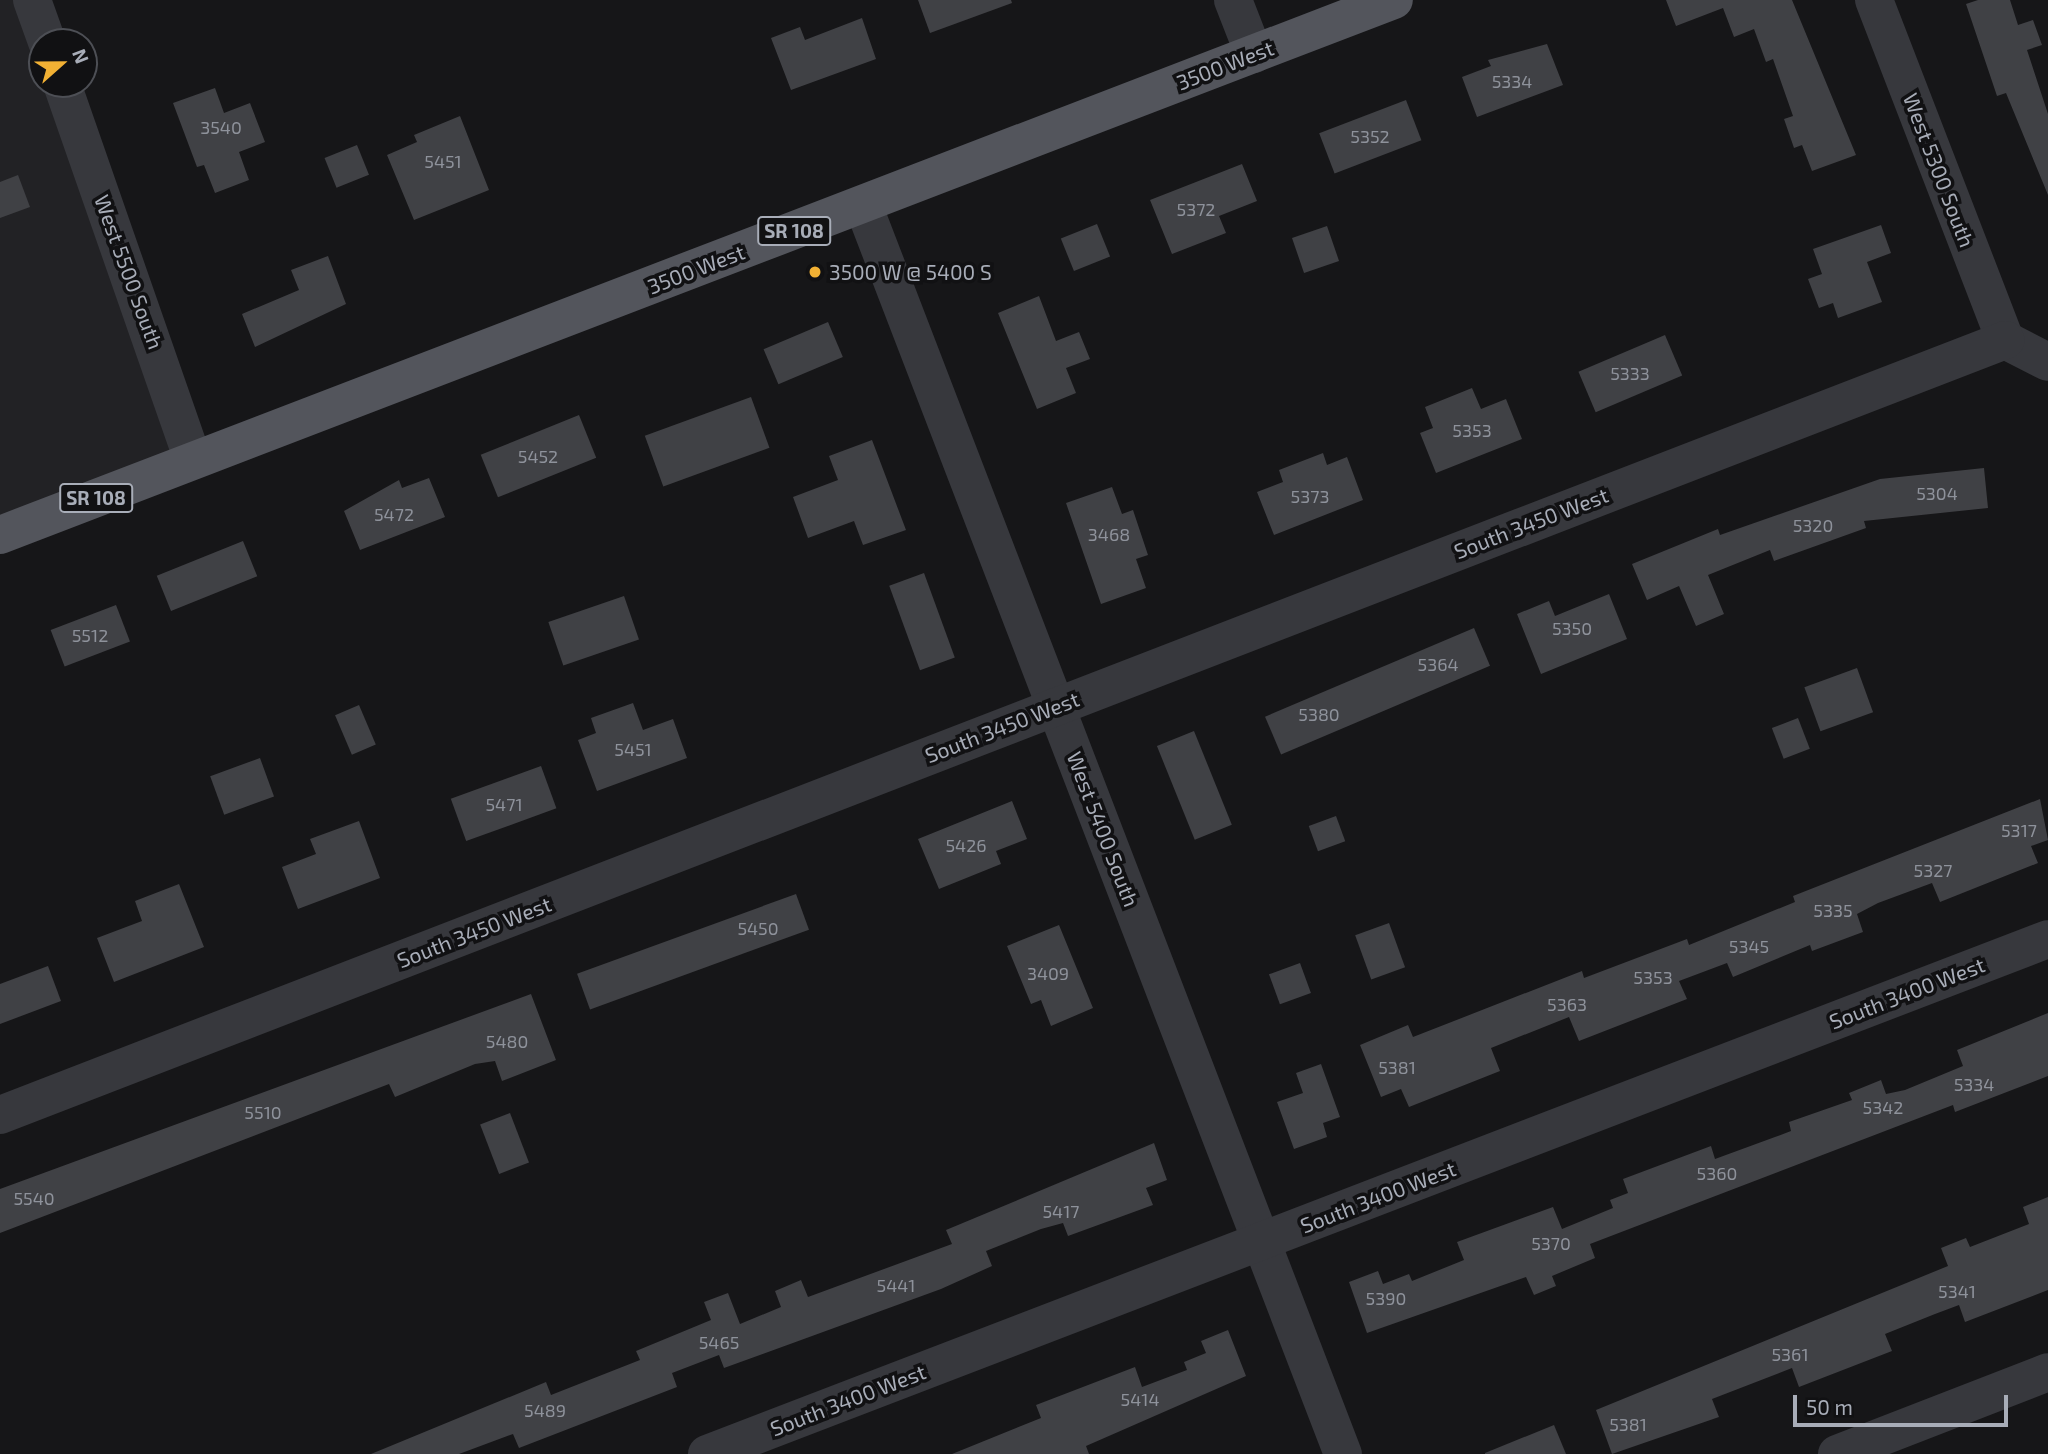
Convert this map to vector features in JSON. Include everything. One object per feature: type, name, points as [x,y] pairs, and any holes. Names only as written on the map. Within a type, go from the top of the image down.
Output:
[{"type":"main road","name":"3500 West","points":[[192,460],[1394,0]]},
{"type":"main road","name":"SR 108","points":[[0,536],[192,460]]},
{"type":"street","points":[[32,0],[42,28]]},
{"type":"street","points":[[1233,0],[1254,54]]},
{"type":"street","name":"West 5300 South","points":[[1874,0],[2005,340]]},
{"type":"street","name":"West 5500 South","points":[[67,98],[192,460]]},
{"type":"street","name":"West 5400 South","points":[[863,205],[1343,1454]]},
{"type":"street","points":[[2005,340],[2048,362]]},
{"type":"street","name":"South 3450 West","points":[[0,1115],[2005,340]]},
{"type":"street","name":"South 3400 West","points":[[707,1454],[2048,939]]},
{"type":"street","points":[[1837,1454],[2048,1372]]},
{"type":"shaded area","points":[[0,0],[14,0],[28,38],[28,98],[50,98],[180,449],[0,517]]},
{"type":"building","points":[[918,0],[1011,0],[1012,3],[930,33]]},
{"type":"building","points":[[1666,0],[1792,0],[1856,155],[1812,171],[1802,145],[1794,148],[1784,119],[1793,116],[1773,59],[1766,62],[1754,29],[1734,37],[1723,8],[1676,26]]},
{"type":"building","points":[[1978,0],[2010,0],[2018,25],[2033,20],[2042,45],[2027,50],[2048,114],[2048,195],[2006,93],[1997,96],[1966,4]]},
{"type":"building","points":[[862,18],[876,59],[791,90],[771,38],[800,27],[805,40]]},
{"type":"building","points":[[1547,44],[1563,85],[1477,117],[1462,77],[1491,66],[1488,60]]},
{"type":"building","points":[[215,88],[224,113],[250,103],[265,142],[239,152],[249,180],[215,193],[204,165],[197,167],[173,103]]},
{"type":"building","points":[[1406,100],[1421,140],[1335,173],[1319,133]]},
{"type":"building","points":[[460,116],[489,190],[414,220],[387,155],[417,142],[414,135]]},
{"type":"building","points":[[357,145],[369,175],[337,188],[325,158]]},
{"type":"building","points":[[1242,164],[1257,201],[1219,216],[1226,233],[1172,254],[1150,200]]},
{"type":"building","points":[[18,175],[30,207],[0,218],[0,182]]},
{"type":"building","points":[[1097,224],[1110,256],[1074,271],[1061,239]]},
{"type":"building","points":[[1881,225],[1891,253],[1867,262],[1882,302],[1838,318],[1833,303],[1819,308],[1808,279],[1822,274],[1813,249]]},
{"type":"building","points":[[1327,226],[1339,261],[1304,273],[1292,238]]},
{"type":"building","points":[[328,256],[346,304],[255,347],[242,314],[299,290],[291,270]]},
{"type":"building","points":[[1039,296],[1056,341],[1079,332],[1090,359],[1066,368],[1076,393],[1037,409],[998,313]]},
{"type":"building","points":[[828,322],[843,357],[778,384],[764,349]]},
{"type":"building","points":[[1665,335],[1682,376],[1596,412],[1578,372]]},
{"type":"building","points":[[1472,388],[1481,409],[1506,399],[1522,439],[1436,473],[1420,433],[1433,428],[1425,407]]},
{"type":"building","points":[[751,397],[769,448],[663,486],[645,436]]},
{"type":"building","points":[[579,415],[596,458],[498,497],[481,455]]},
{"type":"building","points":[[872,440],[906,530],[863,545],[854,521],[808,538],[793,497],[838,480],[829,456]]},
{"type":"building","points":[[1323,453],[1327,465],[1347,457],[1363,500],[1274,535],[1257,492],[1283,482],[1279,470]]},
{"type":"building","points":[[1984,468],[1988,508],[1864,521],[1866,528],[1774,561],[1770,550],[1708,575],[1724,614],[1696,626],[1679,586],[1647,600],[1632,564],[1718,529],[1720,535],[1880,479]]},
{"type":"building","points":[[429,478],[445,517],[360,550],[344,511],[399,480],[402,488]]},
{"type":"building","points":[[1112,487],[1122,514],[1133,510],[1148,555],[1136,559],[1146,588],[1101,604],[1066,503]]},
{"type":"building","points":[[243,541],[257,576],[171,611],[157,576]]},
{"type":"building","points":[[924,573],[955,658],[920,670],[889,586]]},
{"type":"building","points":[[1609,594],[1627,639],[1541,674],[1517,614],[1549,601],[1555,616]]},
{"type":"building","points":[[624,596],[639,639],[563,666],[548,622]]},
{"type":"building","points":[[116,605],[130,641],[65,666],[51,630]]},
{"type":"building","points":[[1474,628],[1490,666],[1281,754],[1265,717]]},
{"type":"building","points":[[1857,668],[1873,712],[1820,731],[1804,687]]},
{"type":"building","points":[[633,703],[643,730],[673,719],[687,758],[597,791],[578,740],[596,733],[591,718]]},
{"type":"building","points":[[359,705],[376,745],[352,755],[335,715]]},
{"type":"building","points":[[1798,718],[1810,749],[1784,759],[1772,728]]},
{"type":"building","points":[[1194,731],[1232,825],[1195,840],[1157,746]]},
{"type":"building","points":[[260,758],[274,797],[224,815],[210,776]]},
{"type":"building","points":[[541,766],[556,808],[466,841],[451,799]]},
{"type":"building","points":[[2040,799],[2048,840],[2031,846],[2038,863],[1940,902],[1932,883],[1878,903],[1857,914],[1863,932],[1812,951],[1810,945],[1733,977],[1727,963],[1679,981],[1687,999],[1579,1041],[1569,1017],[1491,1048],[1500,1071],[1409,1107],[1401,1089],[1381,1097],[1360,1045],[1408,1025],[1413,1037],[1582,971],[1584,978],[1687,939],[1689,945],[1795,902],[1793,896]]},
{"type":"building","points":[[1012,801],[1027,839],[996,851],[1001,864],[939,889],[918,839]]},
{"type":"building","points":[[1336,816],[1345,841],[1318,851],[1309,826]]},
{"type":"building","points":[[359,821],[380,878],[298,909],[282,867],[316,854],[310,839]]},
{"type":"building","points":[[179,884],[204,947],[114,982],[97,938],[142,921],[135,901]]},
{"type":"building","points":[[796,894],[809,930],[590,1009],[577,974]]},
{"type":"building","points":[[1389,923],[1405,967],[1371,979],[1355,935]]},
{"type":"building","points":[[1059,925],[1093,1008],[1051,1026],[1041,1000],[1031,1004],[1007,946]]},
{"type":"building","points":[[1300,963],[1311,993],[1280,1004],[1269,974]]},
{"type":"building","points":[[48,966],[61,1001],[0,1024],[0,984]]},
{"type":"building","points":[[531,994],[556,1060],[502,1081],[495,1061],[475,1064],[395,1097],[389,1084],[0,1233],[0,1189]]},
{"type":"building","points":[[2048,1013],[2048,1076],[1955,1112],[1953,1105],[1590,1244],[1595,1258],[1552,1276],[1556,1286],[1534,1295],[1526,1277],[1367,1333],[1349,1282],[1378,1271],[1383,1284],[1409,1274],[1412,1281],[1464,1260],[1457,1242],[1553,1207],[1562,1229],[1613,1208],[1610,1200],[1628,1193],[1623,1179],[1711,1146],[1715,1159],[1791,1131],[1789,1122],[1852,1100],[1849,1093],[1881,1080],[1886,1094],[1905,1090],[1963,1066],[1957,1050]]},
{"type":"building","points":[[1321,1064],[1340,1117],[1323,1123],[1327,1137],[1294,1149],[1277,1102],[1303,1093],[1296,1073]]},
{"type":"building","points":[[510,1113],[529,1162],[499,1174],[480,1124]]},
{"type":"building","points":[[1154,1143],[1167,1180],[1146,1188],[1153,1205],[1068,1236],[1063,1223],[1041,1229],[986,1251],[992,1266],[941,1289],[724,1368],[719,1355],[672,1373],[677,1387],[519,1448],[513,1434],[459,1454],[371,1454],[546,1382],[551,1395],[640,1360],[636,1351],[711,1320],[704,1302],[728,1293],[740,1324],[781,1307],[775,1291],[801,1280],[808,1297],[952,1244],[946,1230]]},
{"type":"building","points":[[2048,1197],[2048,1290],[1965,1322],[1959,1305],[1935,1314],[1885,1334],[1892,1351],[1799,1387],[1792,1368],[1712,1399],[1719,1417],[1612,1454],[1596,1410],[1948,1266],[1941,1248],[1966,1238],[1970,1247],[2029,1224],[2023,1207]]},
{"type":"building","points":[[1228,1330],[1246,1376],[1086,1446],[1089,1454],[952,1454],[1041,1418],[1036,1405],[1135,1367],[1142,1387],[1187,1370],[1184,1362],[1206,1353],[1201,1341]]},
{"type":"building","points":[[1554,1425],[1566,1454],[1485,1454],[1485,1453]]},
{"type":"place","name":"3500 W @ 5400 S","points":[[815,272]]}]
